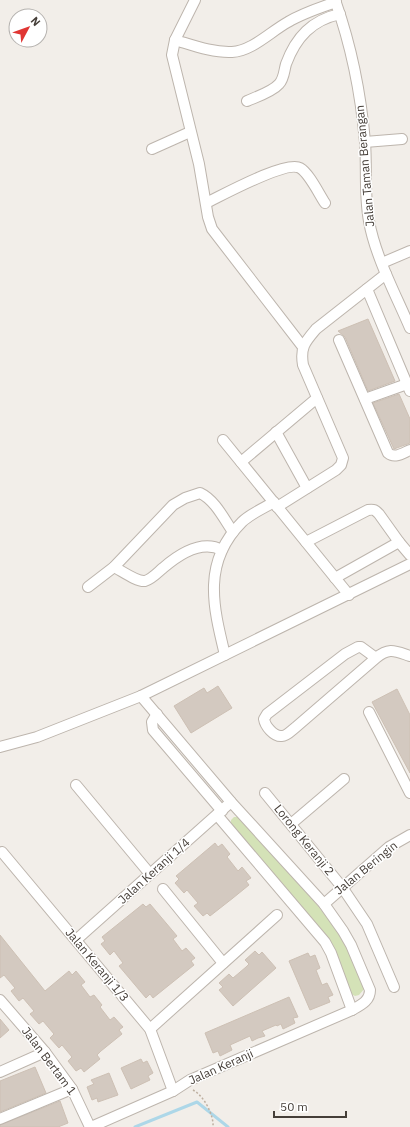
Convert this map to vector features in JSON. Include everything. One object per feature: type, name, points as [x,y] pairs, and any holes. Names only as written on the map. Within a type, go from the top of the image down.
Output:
[{"type":"street","points":[[195,0],[175,40],[172,55],[199,164],[208,217],[212,229],[303,347]]},
{"type":"street","points":[[175,40],[218,51],[240,51],[248,48],[301,15],[335,1]]},
{"type":"street","name":"Jalan Taman Berangan","points":[[335,1],[340,14],[359,94],[365,142],[367,204],[372,236],[386,274],[410,328]]},
{"type":"street","points":[[247,101],[279,85],[283,79],[286,65],[291,53],[307,31],[315,23],[329,16],[340,14]]},
{"type":"street","points":[[152,149],[190,132]]},
{"type":"street","points":[[365,142],[402,139]]},
{"type":"street","points":[[206,203],[260,176],[292,166],[299,167],[306,173],[325,203]]},
{"type":"street","points":[[382,263],[410,251]]},
{"type":"street","points":[[225,655],[216,618],[213,586],[219,556],[227,539],[243,520],[307,488],[336,470],[341,465],[343,458],[303,365],[303,347],[316,329],[386,274]]},
{"type":"street","points":[[365,399],[409,388],[367,289]]},
{"type":"street","points":[[340,340],[388,453],[391,456],[395,456],[410,450]]},
{"type":"street","points":[[241,462],[317,398]]},
{"type":"street","points":[[276,432],[307,488]]},
{"type":"street","points":[[223,440],[349,595]]},
{"type":"street","points":[[88,587],[114,567],[173,505],[185,498],[200,493],[206,496],[214,504],[233,532]]},
{"type":"street","points":[[306,542],[368,510],[375,510],[410,555]]},
{"type":"street","points":[[335,578],[399,542]]},
{"type":"street","points":[[114,567],[145,581],[151,578],[174,558],[197,547],[212,547],[222,550]]},
{"type":"street","points":[[0,747],[37,737],[141,696],[410,564]]},
{"type":"street","points":[[376,658],[361,647],[358,647],[345,654],[267,714],[264,719],[265,723],[277,736],[286,735],[381,654],[391,650],[410,656]]},
{"type":"street","points":[[141,696],[231,802],[324,904]]},
{"type":"street","points":[[369,712],[410,793]]},
{"type":"street","points":[[156,714],[152,722],[153,730],[325,942],[352,1010]]},
{"type":"street","points":[[291,824],[344,779]]},
{"type":"street","points":[[76,785],[150,874]]},
{"type":"street","name":"Lorong Keranji 2","points":[[265,793],[342,887],[367,924],[394,987]]},
{"type":"street","name":"Jalan Keranji 1/4","points":[[76,940],[231,802]]},
{"type":"street","name":"Jalan Beringin","points":[[324,904],[389,847],[410,835]]},
{"type":"street","name":"Jalan Keranji 1/3","points":[[2,852],[150,1028],[176,1089]]},
{"type":"street","points":[[163,889],[223,963]]},
{"type":"street","name":"Jalan Keranji","points":[[91,1127],[176,1089],[190,1080],[352,1010],[369,998],[370,990],[351,945],[324,904]]},
{"type":"street","points":[[150,1028],[277,915]]},
{"type":"street","name":"Jalan Bertam 1","points":[[0,1000],[45,1052],[72,1089],[91,1127]]},
{"type":"street","points":[[0,1072],[45,1052]]},
{"type":"street","points":[[0,1119],[72,1089]]},
{"type":"path","points":[[176,1089],[192,1090],[197,1092],[208,1109],[213,1121],[213,1127]]},
{"type":"green space","points":[[234,817],[238,817],[283,863],[339,932],[365,988],[359,995],[355,996],[351,994],[327,939],[231,823],[231,820]]},
{"type":"building","points":[[368,319],[395,381],[368,391],[345,337],[338,331]]},
{"type":"building","points":[[399,394],[410,419],[410,443],[394,449],[373,403]]},
{"type":"building","points":[[218,686],[232,708],[191,733],[174,706],[204,688],[207,693]]},
{"type":"building","points":[[397,689],[410,715],[410,773],[372,702]]},
{"type":"building","points":[[215,843],[218,847],[222,844],[230,854],[227,857],[238,871],[242,867],[251,878],[246,881],[249,885],[233,898],[210,916],[207,913],[203,916],[194,906],[198,903],[187,890],[184,893],[175,883],[179,879],[176,876]]},
{"type":"building","points":[[143,904],[146,907],[150,904],[177,936],[173,939],[182,951],[186,948],[195,958],[191,961],[194,965],[153,998],[150,994],[146,998],[119,966],[123,963],[114,951],[110,955],[101,944],[105,941],[102,937]]},
{"type":"building","points":[[0,935],[45,991],[69,971],[72,975],[76,971],[85,982],[81,985],[90,997],[94,995],[102,1005],[100,1007],[110,1020],[114,1017],[123,1027],[119,1030],[122,1034],[97,1055],[100,1059],[84,1072],[81,1068],[76,1071],[68,1061],[72,1057],[62,1045],[59,1048],[50,1038],[54,1034],[43,1021],[39,1024],[30,1014],[34,1011],[23,998],[19,1001],[11,991],[15,988],[4,975],[0,978]]},
{"type":"building","points":[[255,951],[259,955],[262,952],[276,968],[233,1006],[219,990],[223,987],[219,983],[229,974],[233,978],[246,967],[249,964],[245,960]]},
{"type":"building","points":[[308,953],[310,957],[315,955],[320,968],[316,970],[322,985],[327,983],[333,995],[328,997],[330,1002],[310,1010],[289,961]]},
{"type":"building","points":[[289,997],[298,1017],[293,1018],[295,1023],[283,1029],[281,1024],[276,1025],[262,1031],[265,1036],[252,1041],[250,1036],[230,1045],[232,1050],[220,1056],[218,1051],[213,1053],[205,1033]]},
{"type":"building","points":[[0,1019],[9,1030],[0,1038]]},
{"type":"building","points":[[141,1059],[143,1063],[147,1061],[153,1073],[148,1076],[150,1080],[131,1089],[121,1068]]},
{"type":"building","points":[[35,1067],[46,1093],[0,1112],[0,1081]]},
{"type":"building","points":[[109,1073],[118,1095],[98,1102],[97,1098],[92,1100],[87,1087],[94,1084],[91,1080]]},
{"type":"building","points":[[60,1101],[68,1123],[58,1127],[0,1127],[0,1125]]},
{"type":"waterway","points":[[135,1127],[197,1102],[228,1127]]}]
